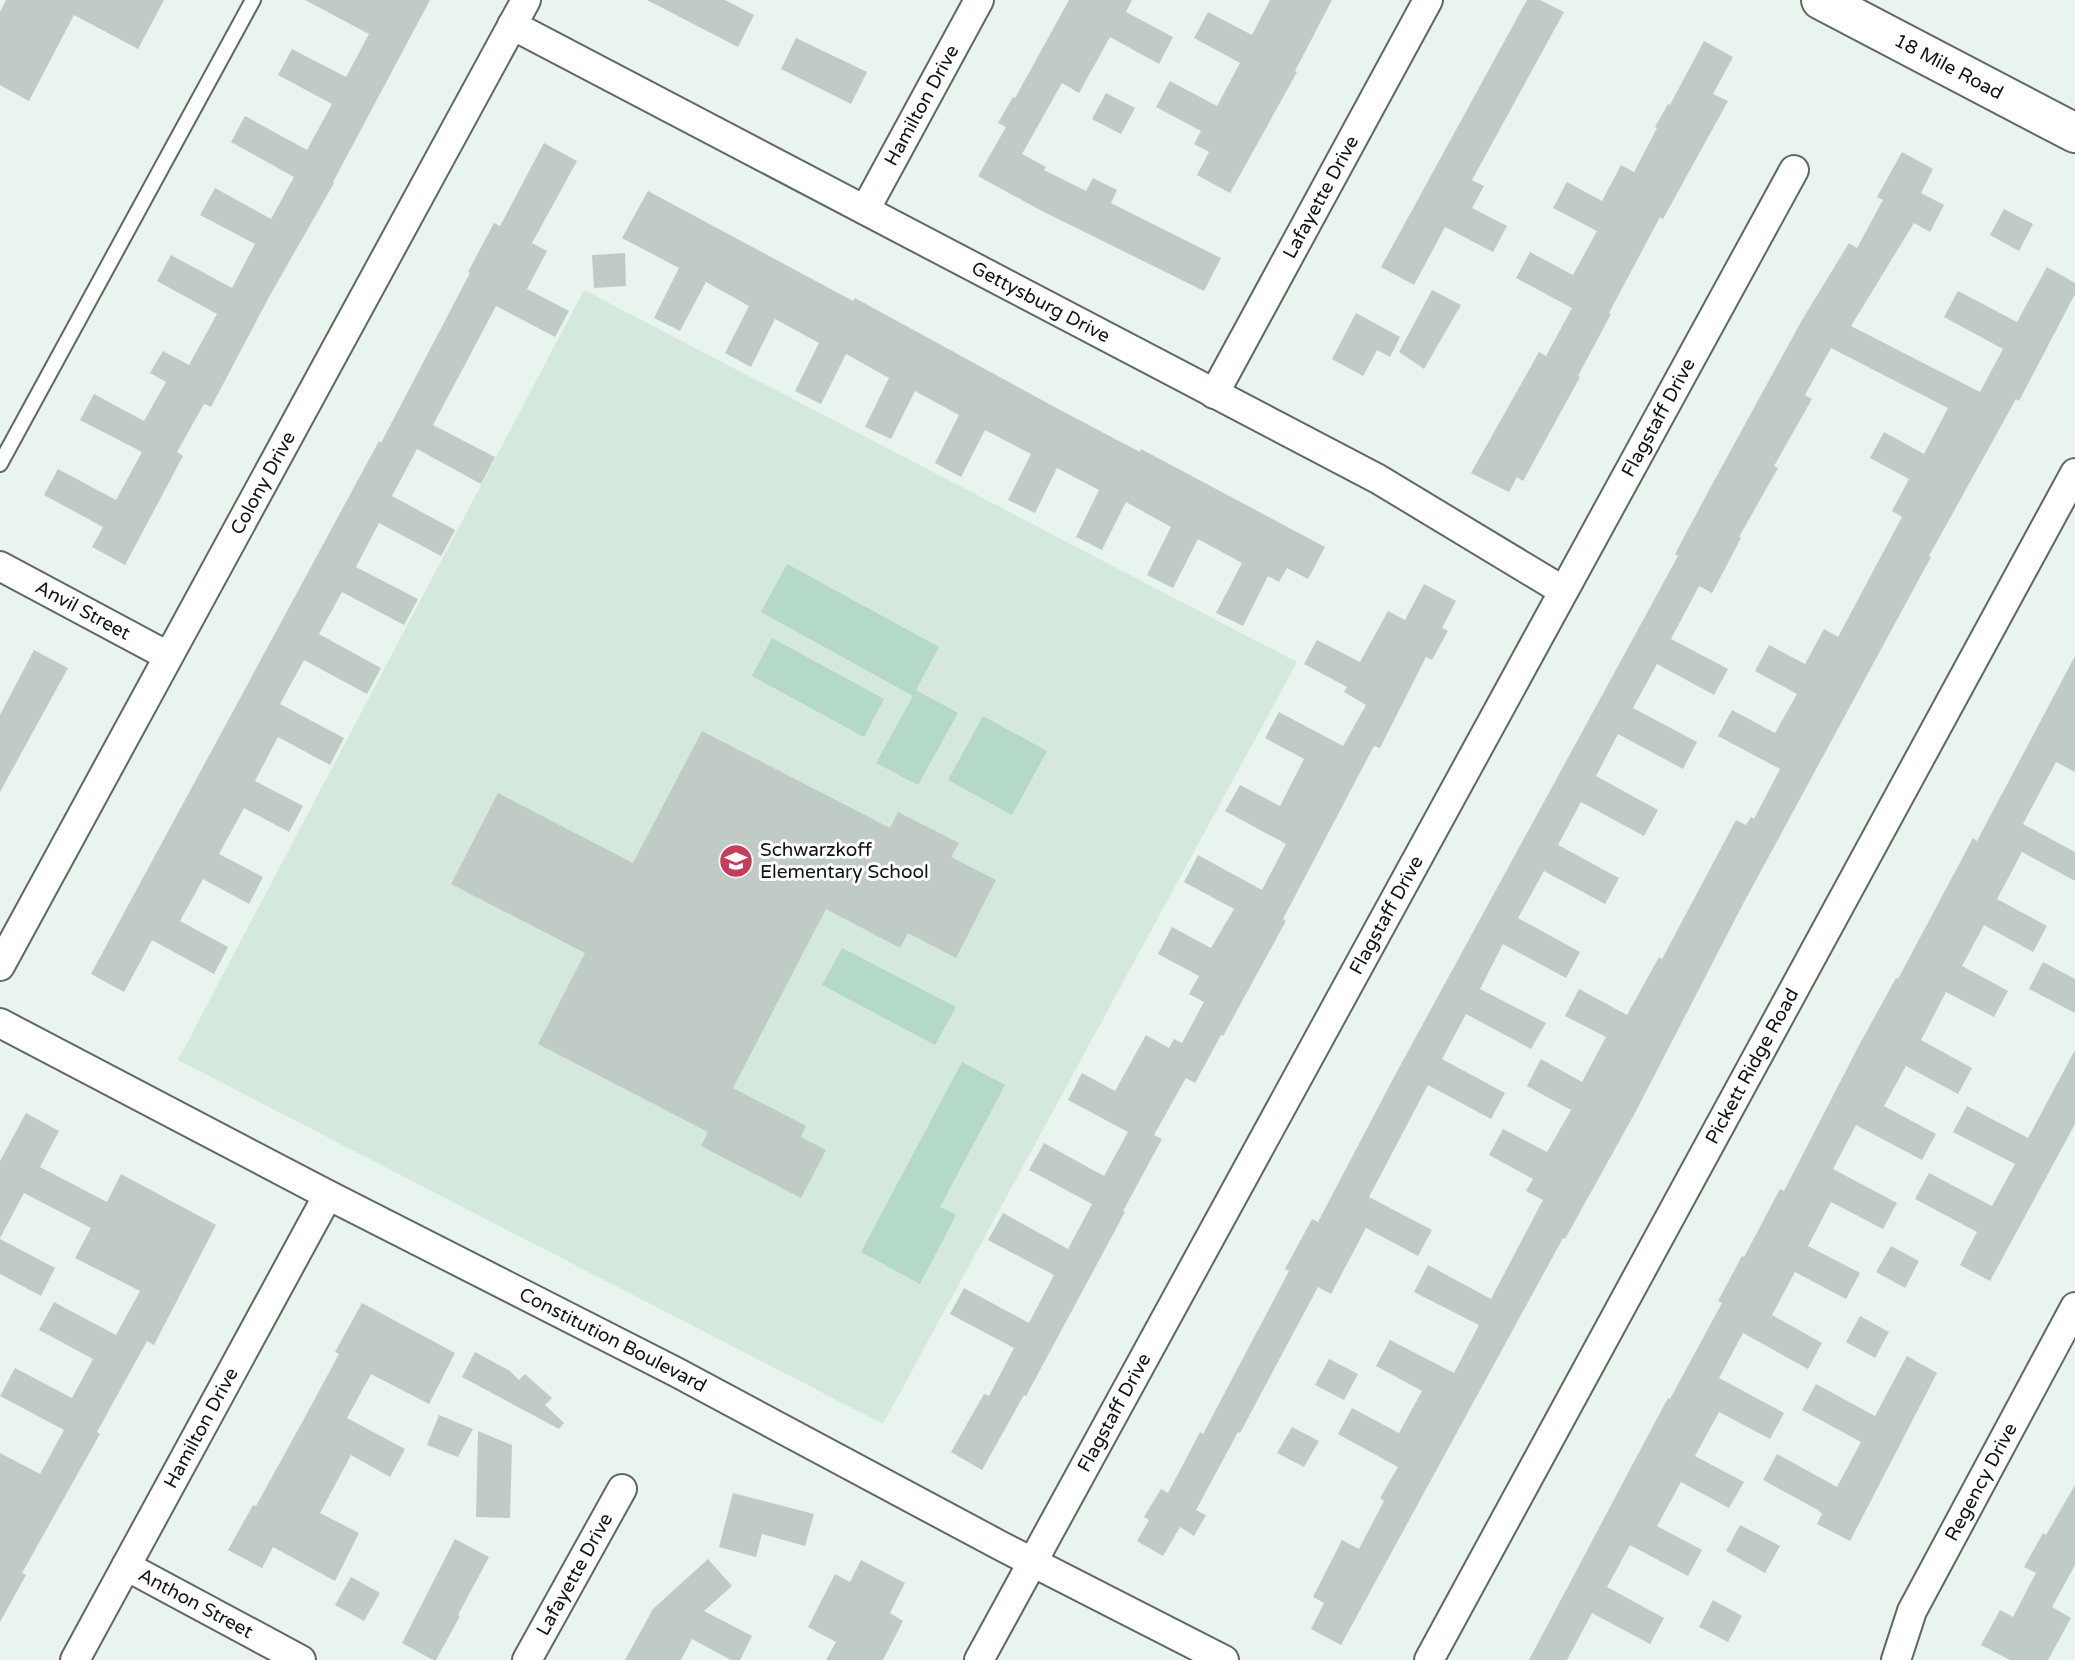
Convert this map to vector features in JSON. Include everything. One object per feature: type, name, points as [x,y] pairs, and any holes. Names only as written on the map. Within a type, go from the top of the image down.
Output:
[{"type":"street","name":"Colony Drive","points":[[0,966],[526,0]]},
{"type":"street","name":"Hamilton Drive","points":[[864,210],[979,0]]},
{"type":"street","name":"Lafayette Drive","points":[[1214,394],[1428,0]]},
{"type":"street","name":"18 Mile Road","points":[[1821,0],[2075,133]]},
{"type":"street","name":"Gettysburg Drive","points":[[512,25],[1424,505],[1562,590]]},
{"type":"street","name":"Flagstaff Drive","points":[[979,1660],[1794,170]]},
{"type":"street","name":"Pickett Ridge Road","points":[[1429,1660],[2075,473]]},
{"type":"street","name":"Anvil Street","points":[[0,566],[168,656]]},
{"type":"street","name":"Constitution Boulevard","points":[[0,1023],[1224,1660]]},
{"type":"street","name":"Hamilton Drive","points":[[75,1660],[328,1195]]},
{"type":"street","name":"Regency Drive","points":[[1896,1660],[1912,1611],[2075,1307]]},
{"type":"street","name":"Lafayette Drive","points":[[527,1660],[622,1489]]},
{"type":"street","name":"Anthon Street","points":[[126,1566],[301,1660]]},
{"type":"lane","points":[[0,464],[253,0]]},
{"type":"shaded area","name":"Schwarzkoff Elementary School","points":[[584,290],[1297,662],[883,1424],[178,1060]]},
{"type":"green space","points":[[787,564],[939,647],[916,690],[958,713],[918,785],[876,763],[913,696],[761,612]]},
{"type":"green space","points":[[772,638],[884,699],[864,737],[752,676]]},
{"type":"green space","points":[[983,716],[1047,751],[1012,815],[948,780]]},
{"type":"green space","points":[[842,948],[956,1007],[935,1045],[822,985]]},
{"type":"green space","points":[[962,1062],[1005,1085],[940,1207],[956,1215],[920,1284],[861,1252]]},
{"type":"building","points":[[6,0],[164,0],[138,49],[74,15],[29,101],[0,85],[0,12]]},
{"type":"building","points":[[305,0],[430,0],[334,183],[269,297],[211,407],[204,404],[177,452],[183,456],[125,565],[92,547],[103,527],[44,495],[58,469],[116,500],[142,452],[80,420],[94,394],[144,421],[166,382],[150,373],[163,351],[189,365],[217,314],[157,281],[171,255],[232,288],[255,244],[200,215],[215,188],[271,219],[294,177],[231,142],[245,116],[307,150],[332,104],[278,75],[292,49],[346,77],[369,34]]},
{"type":"building","points":[[647,0],[725,0],[754,15],[738,47]]},
{"type":"building","points":[[1069,0],[1132,0],[1126,12],[1173,37],[1159,64],[1110,37],[1079,93],[1062,83],[1022,154],[1046,167],[1044,170],[1086,191],[1093,178],[1117,190],[1111,203],[1221,258],[1204,291],[1040,210],[978,176],[1006,127],[998,123],[1013,97],[1015,98]]},
{"type":"building","points":[[1270,0],[1332,0],[1295,71],[1297,72],[1230,193],[1197,175],[1209,152],[1194,144],[1201,131],[1156,107],[1170,81],[1217,106],[1240,63],[1194,38],[1208,12],[1252,35]]},
{"type":"building","points":[[1527,0],[1540,0],[1564,12],[1472,180],[1484,186],[1472,208],[1507,226],[1493,252],[1445,227],[1414,285],[1381,267]]},
{"type":"building","points":[[796,38],[867,72],[851,104],[781,69]]},
{"type":"building","points":[[1704,41],[1733,57],[1713,94],[1728,101],[1663,219],[1660,217],[1609,313],[1611,314],[1578,376],[1580,377],[1523,481],[1517,477],[1509,492],[1471,473],[1539,352],[1546,356],[1572,308],[1516,278],[1530,252],[1573,275],[1597,231],[1553,208],[1567,182],[1602,201],[1621,165],[1634,172],[1657,128],[1655,127],[1668,104],[1670,105]]},
{"type":"building","points":[[1106,93],[1135,108],[1121,134],[1092,119]]},
{"type":"building","points":[[544,143],[577,161],[532,243],[547,251],[527,289],[569,311],[555,337],[496,306],[433,425],[495,457],[481,484],[417,449],[392,496],[455,530],[441,556],[379,523],[356,567],[418,599],[404,625],[342,592],[319,634],[381,668],[367,694],[304,660],[280,704],[344,738],[330,765],[278,737],[255,781],[303,806],[289,832],[244,808],[219,854],[263,877],[249,904],[203,879],[180,921],[228,947],[214,974],[152,940],[124,992],[91,974],[379,441],[381,443],[494,223],[500,226]]},
{"type":"building","points":[[1902,152],[1933,169],[1921,193],[1944,205],[1930,232],[1914,223],[1851,326],[1980,392],[2003,349],[1944,317],[1958,291],[2017,322],[2047,267],[2075,283],[2075,294],[2019,401],[2016,399],[1929,556],[1931,557],[1743,904],[1636,1111],[1565,1239],[1563,1238],[1341,1645],[1311,1629],[1324,1603],[1313,1597],[1342,1540],[1359,1549],[1384,1501],[1380,1498],[1398,1467],[1338,1434],[1352,1408],[1399,1433],[1422,1391],[1376,1366],[1390,1340],[1454,1373],[1479,1325],[1414,1292],[1428,1265],[1491,1299],[1543,1200],[1526,1191],[1533,1179],[1489,1155],[1503,1129],[1547,1152],[1571,1110],[1527,1086],[1541,1059],[1582,1082],[1606,1037],[1565,1016],[1579,989],[1627,1015],[1659,957],[1662,959],[1736,820],[1746,825],[1751,817],[1754,819],[1780,769],[1718,736],[1732,710],[1775,733],[1797,694],[1755,671],[1769,645],[1805,664],[1824,629],[1838,637],[1902,517],[1892,511],[1909,479],[1870,458],[1884,432],[1924,454],[1948,408],[1831,348],[1805,395],[1812,399],[1774,466],[1778,468],[1739,537],[1741,538],[1712,593],[1699,586],[1671,639],[1728,669],[1714,695],[1657,664],[1633,708],[1697,742],[1683,769],[1618,734],[1596,776],[1658,810],[1644,836],[1581,802],[1558,845],[1619,878],[1605,904],[1544,871],[1518,918],[1580,952],[1566,978],[1503,944],[1480,989],[1546,1023],[1531,1049],[1466,1014],[1442,1059],[1505,1093],[1491,1119],[1428,1085],[1369,1197],[1432,1230],[1418,1256],[1366,1228],[1331,1294],[1318,1287],[1196,1510],[1206,1515],[1194,1536],[1180,1527],[1163,1556],[1137,1541],[1149,1520],[1144,1517],[1161,1489],[1168,1493],[1200,1432],[1203,1434],[1289,1271],[1285,1269],[1312,1219],[1318,1222],[1678,556],[1675,554],[1708,492],[1802,320],[1849,243],[1857,248],[1883,200],[1877,197]]},
{"type":"building","points":[[648,191],[1325,547],[1308,579],[1287,568],[1279,582],[1268,576],[1243,626],[1216,613],[1242,563],[1198,539],[1173,588],[1147,575],[1171,527],[1126,502],[1102,550],[1076,537],[1099,490],[1057,468],[1035,513],[1008,500],[1031,454],[985,430],[961,477],[935,463],[959,415],[915,391],[891,439],[865,427],[889,378],[846,354],[821,404],[795,391],[819,343],[775,319],[751,367],[725,353],[749,306],[706,282],[680,331],[654,318],[679,268],[622,238]]},
{"type":"building","points":[[2004,209],[2033,224],[2019,251],[1990,235]]},
{"type":"building","points":[[625,253],[626,286],[594,288],[592,255]]},
{"type":"building","points":[[1432,290],[1461,305],[1424,369],[1399,352]]},
{"type":"building","points":[[1356,313],[1400,337],[1390,357],[1377,350],[1363,376],[1332,359]]},
{"type":"building","points":[[1424,584],[1456,601],[1442,628],[1448,631],[1432,660],[1426,657],[1380,748],[1374,746],[1283,919],[1286,921],[1223,1036],[1221,1035],[1195,1083],[1186,1078],[1154,1135],[1162,1139],[1123,1211],[1125,1212],[1026,1396],[1024,1395],[982,1470],[951,1452],[984,1394],[989,1396],[1014,1348],[950,1314],[964,1288],[1029,1323],[1054,1275],[988,1240],[1003,1213],[1068,1249],[1092,1204],[1029,1170],[1044,1143],[1104,1176],[1128,1132],[1068,1100],[1082,1073],[1115,1091],[1146,1035],[1169,1048],[1174,1039],[1182,1043],[1204,1002],[1189,994],[1199,976],[1158,954],[1172,927],[1211,948],[1234,909],[1184,882],[1198,855],[1262,890],[1286,844],[1225,811],[1240,785],[1280,806],[1304,759],[1265,738],[1279,712],[1343,746],[1366,705],[1344,692],[1347,687],[1304,664],[1317,640],[1360,662],[1388,611],[1405,620]]},
{"type":"building","points":[[34,650],[68,668],[0,792],[0,715]]},
{"type":"building","points":[[2075,656],[2075,772],[2056,762],[2023,824],[2075,852],[2075,881],[2022,852],[1997,899],[2047,926],[2033,952],[1984,925],[1962,966],[2008,991],[1994,1017],[1946,992],[1921,1040],[1972,1068],[1958,1094],[1906,1066],[1884,1106],[1936,1134],[1922,1160],[1856,1125],[1833,1169],[1897,1203],[1883,1229],[1831,1202],[1808,1246],[1860,1273],[1846,1299],[1795,1272],[1772,1315],[1822,1343],[1808,1369],[1743,1333],[1719,1378],[1784,1413],[1770,1439],[1719,1412],[1695,1456],[1744,1482],[1729,1508],[1681,1482],[1657,1526],[1702,1550],[1688,1576],[1630,1545],[1607,1587],[1664,1618],[1650,1644],[1592,1613],[1567,1660],[1529,1660],[1668,1398],[1670,1399],[1722,1303],[1718,1301],[1742,1256],[1744,1257],[1780,1189],[1784,1191],[1857,1049],[1896,978],[1898,979],[1973,838],[1977,841]]},
{"type":"building","points":[[702,731],[890,828],[898,812],[959,843],[951,857],[996,880],[956,958],[908,933],[900,948],[826,909],[733,1088],[806,1126],[801,1137],[826,1150],[801,1198],[701,1146],[708,1132],[538,1044],[585,953],[451,884],[498,793],[633,863]]},
{"type":"building","points":[[2043,962],[2075,979],[2075,1013],[2029,989]]},
{"type":"building","points":[[2075,1050],[2075,1124],[1990,1281],[1960,1265],[1977,1232],[1915,1199],[1929,1173],[1992,1206],[2015,1164],[1953,1132],[1967,1106],[2028,1138]]},
{"type":"building","points":[[26,1113],[59,1131],[40,1167],[107,1202],[121,1174],[216,1225],[154,1345],[147,1341],[97,1432],[100,1434],[22,1573],[26,1575],[0,1622],[0,1453],[40,1474],[64,1430],[0,1396],[15,1368],[72,1398],[93,1359],[39,1330],[54,1302],[116,1335],[140,1291],[75,1258],[91,1228],[24,1193],[0,1238],[0,1161]]},
{"type":"building","points":[[0,1239],[55,1268],[41,1296],[0,1274]]},
{"type":"building","points":[[1891,1246],[1919,1261],[1905,1288],[1876,1272]]},
{"type":"building","points":[[362,1303],[455,1353],[429,1404],[371,1374],[347,1418],[405,1449],[390,1477],[351,1455],[320,1513],[359,1533],[335,1581],[273,1547],[262,1568],[228,1550],[253,1505],[256,1506],[305,1417],[339,1354],[335,1352]]},
{"type":"building","points":[[1860,1316],[1889,1332],[1875,1358],[1846,1342]]},
{"type":"building","points":[[475,1352],[510,1371],[519,1380],[525,1374],[552,1398],[545,1405],[564,1423],[559,1429],[462,1377]]},
{"type":"building","points":[[1907,1356],[1937,1373],[1850,1541],[1817,1524],[1822,1514],[1818,1510],[1763,1480],[1777,1454],[1837,1487],[1861,1442],[1802,1410],[1816,1384],[1875,1416]]},
{"type":"building","points":[[1329,1359],[1358,1374],[1344,1400],[1315,1385]]},
{"type":"building","points":[[439,1415],[473,1429],[458,1457],[427,1445]]},
{"type":"building","points":[[1292,1427],[1319,1441],[1304,1467],[1277,1453]]},
{"type":"building","points":[[478,1431],[512,1445],[510,1518],[476,1517]]},
{"type":"building","points":[[2075,1485],[2075,1565],[2052,1607],[2071,1618],[2048,1660],[2010,1660],[1981,1645],[2000,1610],[2013,1617],[2036,1573],[2024,1567]]},
{"type":"building","points":[[733,1493],[814,1514],[805,1546],[762,1534],[756,1557],[719,1547]]},
{"type":"building","points":[[1740,1525],[1780,1546],[1765,1573],[1726,1551]]},
{"type":"building","points":[[455,1539],[489,1557],[458,1615],[460,1616],[436,1660],[433,1660],[402,1643]]},
{"type":"building","points":[[708,1559],[732,1586],[704,1611],[752,1636],[740,1660],[731,1660],[692,1639],[681,1660],[625,1660],[653,1609]]},
{"type":"building","points":[[861,1560],[905,1583],[890,1613],[903,1621],[883,1660],[826,1660],[836,1642],[808,1627],[835,1574],[850,1582]]},
{"type":"building","points":[[351,1577],[380,1593],[364,1621],[335,1605]]},
{"type":"building","points":[[1713,1600],[1742,1616],[1728,1642],[1699,1627]]},
{"type":"place","name":"Schwarzkoff Elementary School","points":[[736,861]]}]
